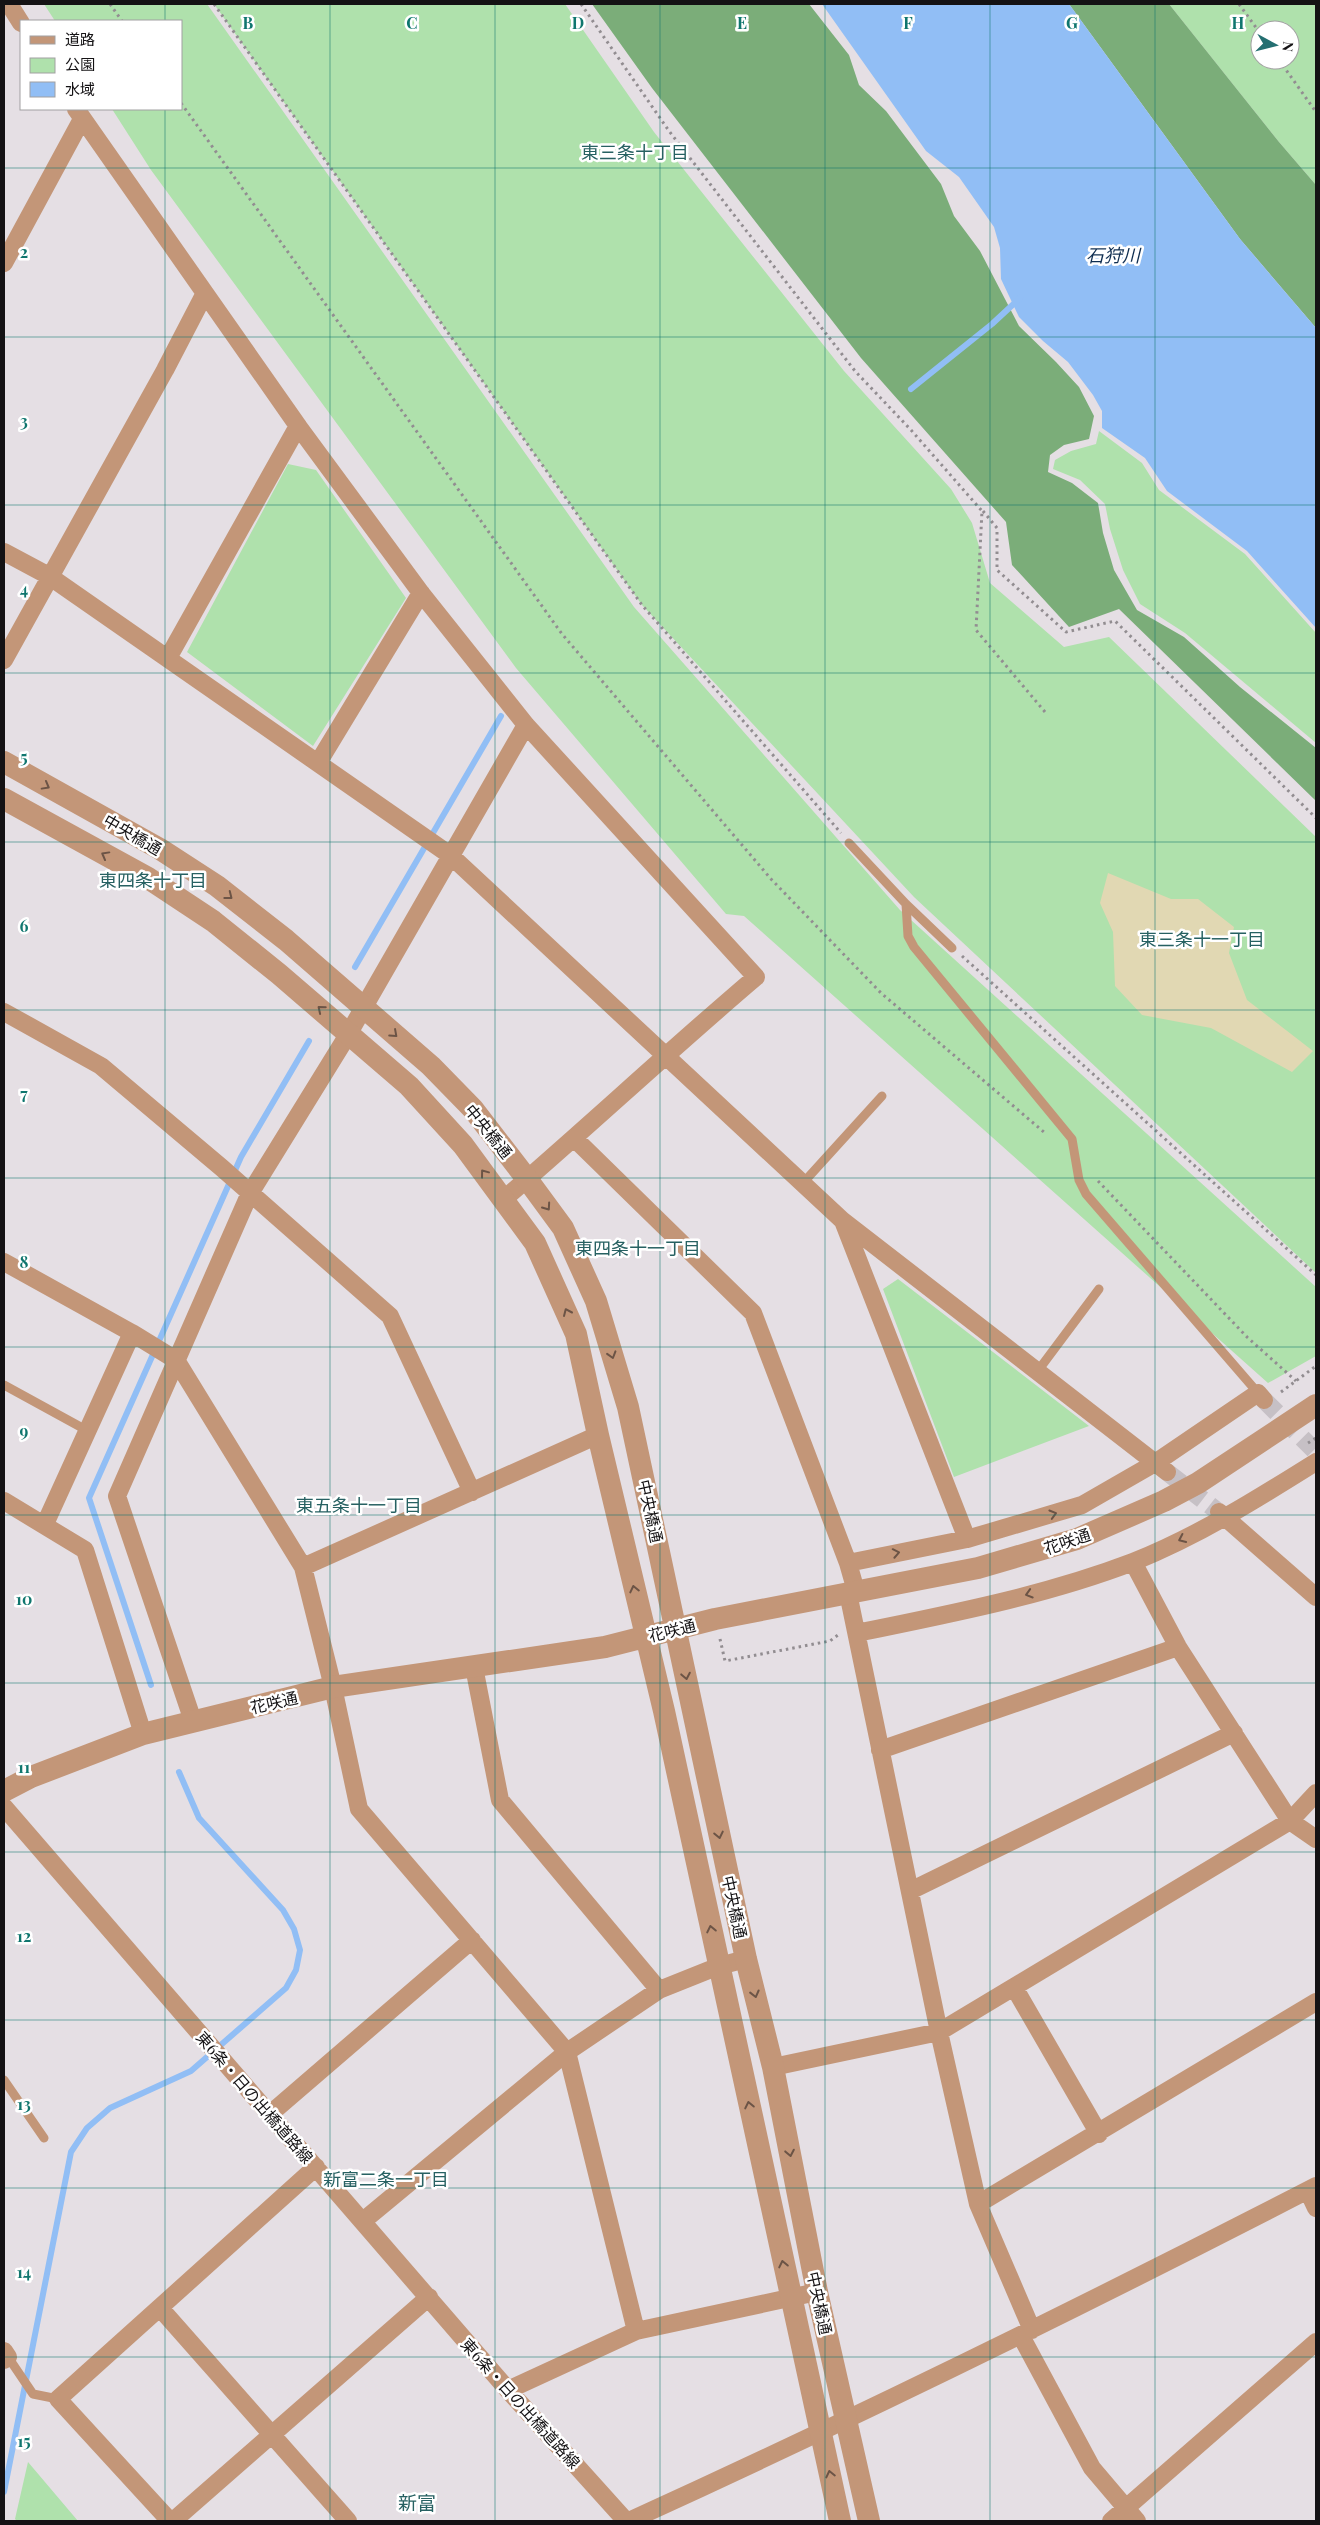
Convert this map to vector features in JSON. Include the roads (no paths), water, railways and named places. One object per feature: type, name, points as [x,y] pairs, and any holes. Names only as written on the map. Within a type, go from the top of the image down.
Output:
[{"type":"street","points":[[9,4],[20,21]]},
{"type":"street","points":[[4,263],[79,114],[298,426],[421,593],[526,725],[756,977],[664,1055],[575,1139],[504,1199]]},
{"type":"street","points":[[4,660],[165,370],[205,293]]},
{"type":"street","points":[[168,658],[298,426]]},
{"type":"street","points":[[4,552],[49,576],[443,850],[842,1220],[1161,1468]]},
{"type":"street","points":[[318,763],[421,593]]},
{"type":"street","points":[[193,1721],[117,1496],[170,1356],[243,1189],[349,1033],[443,850],[526,725]]},
{"type":"street","name":"中央橋通","points":[[4,762],[160,848],[217,886],[286,940],[430,1066],[473,1109],[562,1228],[596,1300],[628,1407],[746,1959],[773,2067],[817,2292],[869,2521]]},
{"type":"street","name":"中央橋通","points":[[4,798],[148,878],[213,921],[349,1033],[409,1086],[463,1145],[535,1243],[576,1334],[646,1636],[840,2521]]},
{"type":"street","points":[[4,1012],[101,1066],[222,1168],[243,1189],[390,1316],[472,1492]]},
{"type":"street","points":[[575,1139],[753,1313],[848,1563],[856,1627],[880,1750],[939,2032],[978,2204],[1027,2333],[1092,2468],[1132,2515]]},
{"type":"street","points":[[842,1220],[968,1539]]},
{"type":"street","points":[[4,1262],[170,1356],[303,1567],[333,1688],[359,1809],[567,2052],[636,2331]]},
{"type":"street","points":[[45,1524],[88,1431],[138,1337]]},
{"type":"street","points":[[848,1563],[968,1539],[1082,1505],[1161,1468],[1261,1396]]},
{"type":"street","name":"花咲通","points":[[4,1791],[31,1777],[142,1734],[333,1688],[605,1646],[676,1628],[978,1568],[1077,1539],[1164,1501],[1198,1483],[1316,1405]]},
{"type":"street","points":[[303,1567],[598,1435]]},
{"type":"street","points":[[856,1627],[1001,1603],[1132,1562],[1221,1514],[1316,1455]]},
{"type":"street","points":[[4,1502],[45,1524],[85,1550],[142,1734]]},
{"type":"street","points":[[1221,1514],[1316,1597]]},
{"type":"street","points":[[1132,1562],[1178,1647],[1290,1822],[1316,1839]]},
{"type":"street","points":[[880,1750],[1178,1647]]},
{"type":"street","points":[[474,1667],[500,1800],[659,1990]]},
{"type":"street","points":[[910,1891],[1234,1733]]},
{"type":"street","points":[[773,2067],[939,2032],[1290,1822],[1316,1793]]},
{"type":"street","name":"東6条・日の出橋道路線","points":[[4,1807],[508,2390],[628,2521]]},
{"type":"street","points":[[270,2114],[472,1940]]},
{"type":"street","points":[[363,2221],[567,2052],[659,1990],[718,1966],[746,1959]]},
{"type":"street","points":[[1014,1987],[1099,2134]]},
{"type":"street","points":[[978,2204],[1099,2134],[1316,2002]]},
{"type":"street","points":[[316,2167],[58,2398],[172,2521],[429,2297]]},
{"type":"street","points":[[628,2521],[847,2421],[1027,2333],[1312,2188],[1316,2208]]},
{"type":"street","points":[[508,2390],[636,2331],[817,2292]]},
{"type":"street","points":[[160,2308],[348,2521]]},
{"type":"street","points":[[1111,2521],[1132,2515],[1316,2342]]},
{"type":"lane","points":[[850,843],[906,904],[952,948]]},
{"type":"lane","points":[[906,904],[908,936],[914,947],[1067,1132],[1074,1145],[1079,1180],[1086,1194],[1261,1396]]},
{"type":"lane","points":[[803,1183],[882,1096]]},
{"type":"lane","points":[[1037,1372],[1099,1289]]},
{"type":"lane","points":[[4,1385],[88,1431]]},
{"type":"lane","points":[[4,2080],[44,2138]]},
{"type":"lane","points":[[5,2356],[33,2394],[58,2398]]},
{"type":"water","name":"石狩川","points":[[822,4],[1069,4],[1240,239],[1316,328],[1316,628],[1247,551],[1167,491],[1145,458],[1102,428],[1102,411],[1093,395],[1068,362],[1019,317],[1001,279],[1000,248],[994,227],[959,177],[926,151]]},
{"type":"waterway","points":[[911,389],[992,324],[1020,298]]},
{"type":"waterway","points":[[355,967],[501,716]]},
{"type":"waterway","points":[[151,1685],[89,1498],[241,1157],[309,1041]]},
{"type":"waterway","points":[[4,2492],[71,2152],[87,2128],[110,2108],[191,2071],[286,1988],[296,1970],[300,1950],[294,1929],[283,1910],[199,1818],[179,1772]]},
{"type":"tunnel","points":[[1264,1400],[1314,1450]]},
{"type":"tunnel","points":[[1167,1472],[1216,1510]]},
{"type":"district","name":"東三条十丁目","points":[[635,152]]},
{"type":"district","name":"東四条十丁目","points":[[153,880]]},
{"type":"district","name":"東三条十一丁目","points":[[1202,939]]},
{"type":"district","name":"東四条十一丁目","points":[[638,1248]]},
{"type":"district","name":"東五条十一丁目","points":[[359,1505]]},
{"type":"district","name":"新富二条一丁目","points":[[386,2179]]},
{"type":"district","name":"新富","points":[[417,2502]]}]
